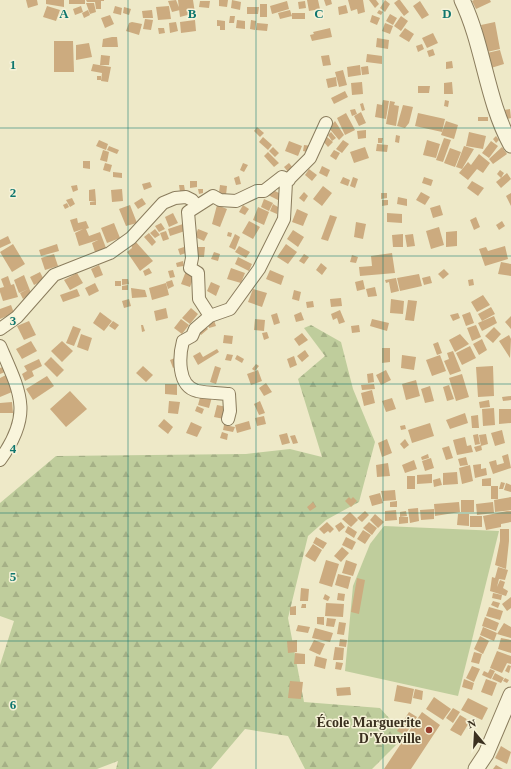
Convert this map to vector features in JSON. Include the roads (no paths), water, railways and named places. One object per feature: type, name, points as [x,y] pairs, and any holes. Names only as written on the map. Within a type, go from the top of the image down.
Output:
[{"type":"street","points":[[462,0],[472,21],[484,72],[504,131],[511,144]]},
{"type":"street","points":[[228,419],[230,411],[229,394],[196,390],[187,385],[179,364],[183,341],[192,336],[195,329],[210,316],[230,309],[259,269],[284,219],[286,182],[310,158],[326,123]]},
{"type":"street","points":[[210,316],[199,299],[198,273],[190,268],[192,258],[188,212],[196,205],[213,196],[220,200],[236,201],[257,191],[264,191],[282,177],[289,180]]},
{"type":"street","points":[[0,329],[17,317],[54,275],[110,254],[130,238],[163,203],[175,198],[186,197],[192,200],[196,205]]},
{"type":"street","points":[[0,346],[18,386],[21,404],[19,424],[13,442],[0,460]]},
{"type":"street","points":[[476,769],[486,754],[511,695]]},
{"type":"place","name":"École Marguerite D'Youville","points":[[429,730]]}]
